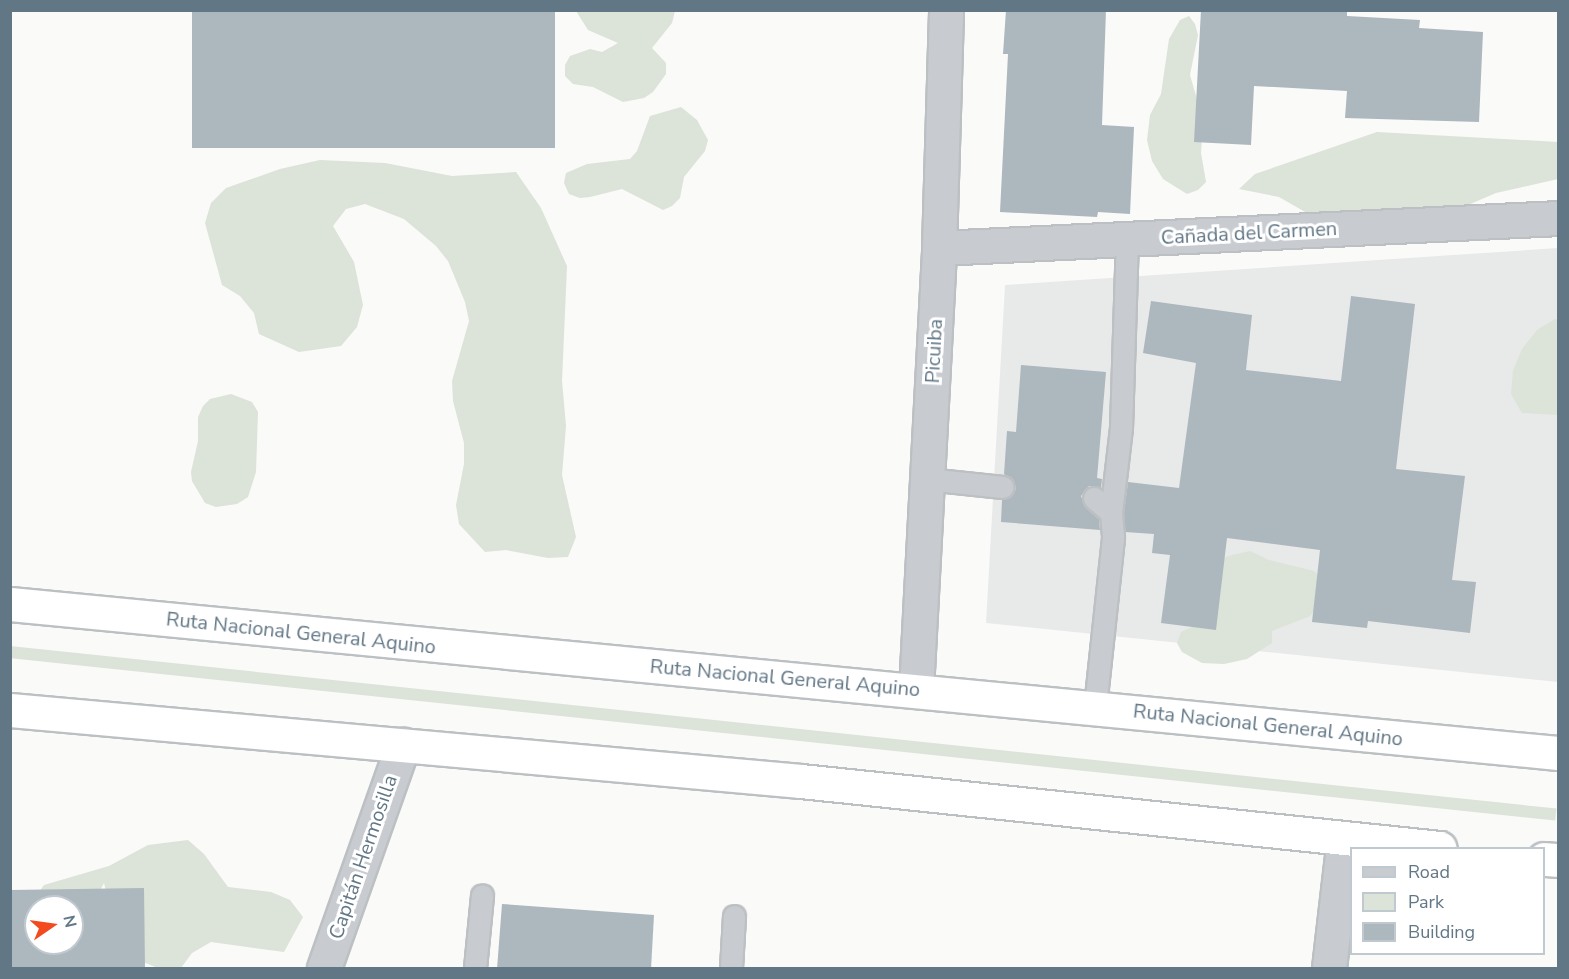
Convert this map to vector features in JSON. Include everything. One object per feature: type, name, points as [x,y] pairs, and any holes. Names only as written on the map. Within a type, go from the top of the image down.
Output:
[{"type":"highway","name":"Ruta Nacional General Aquino","points":[[10,604],[1558,753]]},
{"type":"highway","points":[[10,710],[825,783],[1420,847]]},
{"type":"street","name":"Picuiba","points":[[916,690],[939,248],[946,10]]},
{"type":"street","name":"Cañada del Carmen","points":[[939,248],[1558,218]]},
{"type":"street","name":"Capitán Hermosilla","points":[[324,969],[403,745]]},
{"type":"street","points":[[1329,969],[1344,839]]},
{"type":"lane","points":[[1095,707],[1113,538],[1111,513],[1121,428],[1127,239]]},
{"type":"lane","points":[[927,479],[1003,487]]},
{"type":"lane","points":[[1094,498],[1111,513]]},
{"type":"lane","points":[[475,969],[482,895]]},
{"type":"lane","points":[[731,969],[734,916]]},
{"type":"shaded area","points":[[1558,248],[1558,682],[986,623],[1005,285]]},
{"type":"green space","points":[[576,11],[675,11],[672,23],[652,48],[666,63],[666,74],[653,92],[644,98],[623,102],[593,87],[573,84],[565,76],[565,65],[570,56],[590,49],[602,52],[618,43],[588,30]]},
{"type":"green space","points":[[1189,16],[1195,24],[1198,35],[1190,75],[1203,120],[1201,153],[1206,182],[1198,190],[1187,194],[1163,179],[1152,161],[1147,140],[1150,115],[1161,94],[1169,39],[1180,20]]},
{"type":"green space","points":[[681,107],[697,120],[708,140],[705,151],[684,177],[680,198],[672,206],[663,210],[622,189],[580,198],[569,194],[564,183],[566,173],[587,164],[630,159],[637,151],[650,116]]},
{"type":"green space","points":[[1377,132],[1558,142],[1558,179],[1496,193],[1419,226],[1335,229],[1279,197],[1239,189],[1255,174]]},
{"type":"green space","points":[[320,160],[385,163],[452,176],[516,172],[541,208],[567,266],[562,381],[566,426],[562,475],[576,537],[568,557],[548,558],[506,550],[485,552],[459,524],[456,505],[464,464],[464,443],[453,401],[452,381],[469,321],[465,302],[448,261],[436,246],[404,219],[365,204],[346,209],[333,226],[354,262],[363,305],[357,327],[341,346],[299,352],[259,334],[254,313],[240,296],[222,285],[205,223],[211,203],[226,188],[280,169]]},
{"type":"green space","points":[[1555,319],[1558,320],[1558,415],[1522,413],[1511,394],[1513,371],[1522,349],[1537,330]]},
{"type":"green space","points":[[231,394],[252,402],[258,412],[256,472],[248,497],[237,504],[216,507],[205,503],[192,481],[191,472],[198,441],[198,417],[203,406],[210,399]]},
{"type":"green space","points":[[1250,551],[1269,560],[1314,571],[1321,578],[1324,599],[1310,616],[1272,631],[1272,643],[1247,659],[1224,664],[1202,663],[1182,652],[1177,643],[1181,632],[1192,627],[1219,561],[1228,556]]},
{"type":"green space","points":[[10,646],[1556,809],[1555,820],[10,658]]},
{"type":"green space","points":[[188,840],[204,854],[228,887],[271,892],[290,900],[303,917],[284,952],[211,942],[192,953],[181,968],[158,968],[138,960],[109,902],[104,883],[85,920],[84,895],[37,895],[44,885],[109,866],[148,845]]},
{"type":"building","points":[[192,10],[555,10],[555,148],[192,148]]},
{"type":"building","points":[[1006,10],[1106,10],[1102,125],[1134,127],[1130,214],[1098,212],[1097,217],[1000,212],[1008,54],[1003,54]]},
{"type":"building","points":[[1201,10],[1347,10],[1347,16],[1420,20],[1419,28],[1483,32],[1479,122],[1345,118],[1347,91],[1254,86],[1251,145],[1194,142]]},
{"type":"building","points":[[1351,296],[1415,304],[1396,469],[1465,476],[1452,580],[1476,582],[1470,633],[1368,621],[1367,628],[1312,622],[1320,550],[1227,538],[1216,630],[1161,623],[1170,555],[1152,553],[1154,534],[1125,532],[1124,513],[1128,482],[1179,488],[1196,363],[1143,353],[1151,301],[1252,315],[1246,370],[1341,381]]},
{"type":"building","points":[[1021,365],[1106,372],[1097,478],[1102,479],[1101,488],[1089,486],[1081,496],[1085,507],[1099,519],[1100,530],[1001,522],[1002,500],[1009,498],[1016,489],[1014,481],[1004,474],[1007,431],[1016,432]]},
{"type":"building","points":[[144,888],[145,969],[10,969],[10,890]]},
{"type":"building","points":[[502,904],[654,915],[651,969],[497,969]]}]
